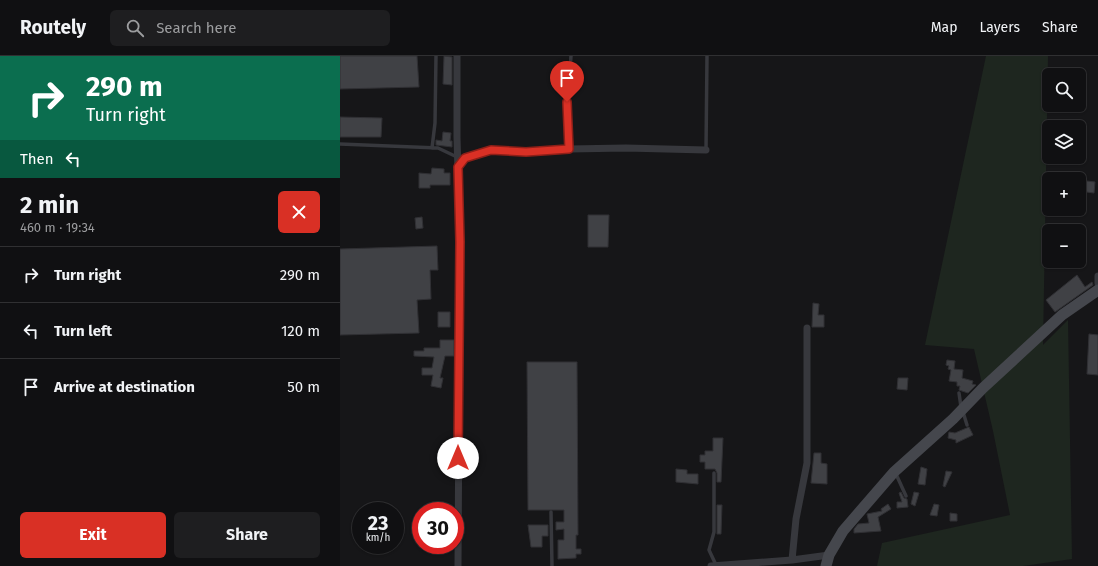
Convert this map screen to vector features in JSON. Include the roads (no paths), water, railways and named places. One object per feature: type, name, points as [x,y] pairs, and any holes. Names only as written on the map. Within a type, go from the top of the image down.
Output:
[{"type":"street","points":[[456,56],[460,242],[458,566]]},
{"type":"street","points":[[458,167],[465,158],[491,150],[526,152],[569,149],[706,150]]},
{"type":"street","points":[[1098,276],[1098,282]]},
{"type":"street","points":[[826,566],[829,555],[851,519],[894,472],[1062,315],[1098,290]]},
{"type":"street","points":[[792,560],[796,519],[807,463],[807,328]]},
{"type":"street","points":[[711,566],[792,560],[829,555]]},
{"type":"lane","points":[[432,148],[435,123],[436,56]]},
{"type":"lane","points":[[569,149],[567,113],[571,56]]},
{"type":"lane","points":[[706,150],[707,56]]},
{"type":"lane","points":[[340,144],[432,148],[448,152],[457,157]]},
{"type":"lane","points":[[959,393],[962,410],[967,425]]},
{"type":"lane","points":[[894,472],[906,496]]},
{"type":"lane","points":[[714,473],[714,532],[709,550],[717,566]]},
{"type":"lane","points":[[551,512],[552,566]]}]
